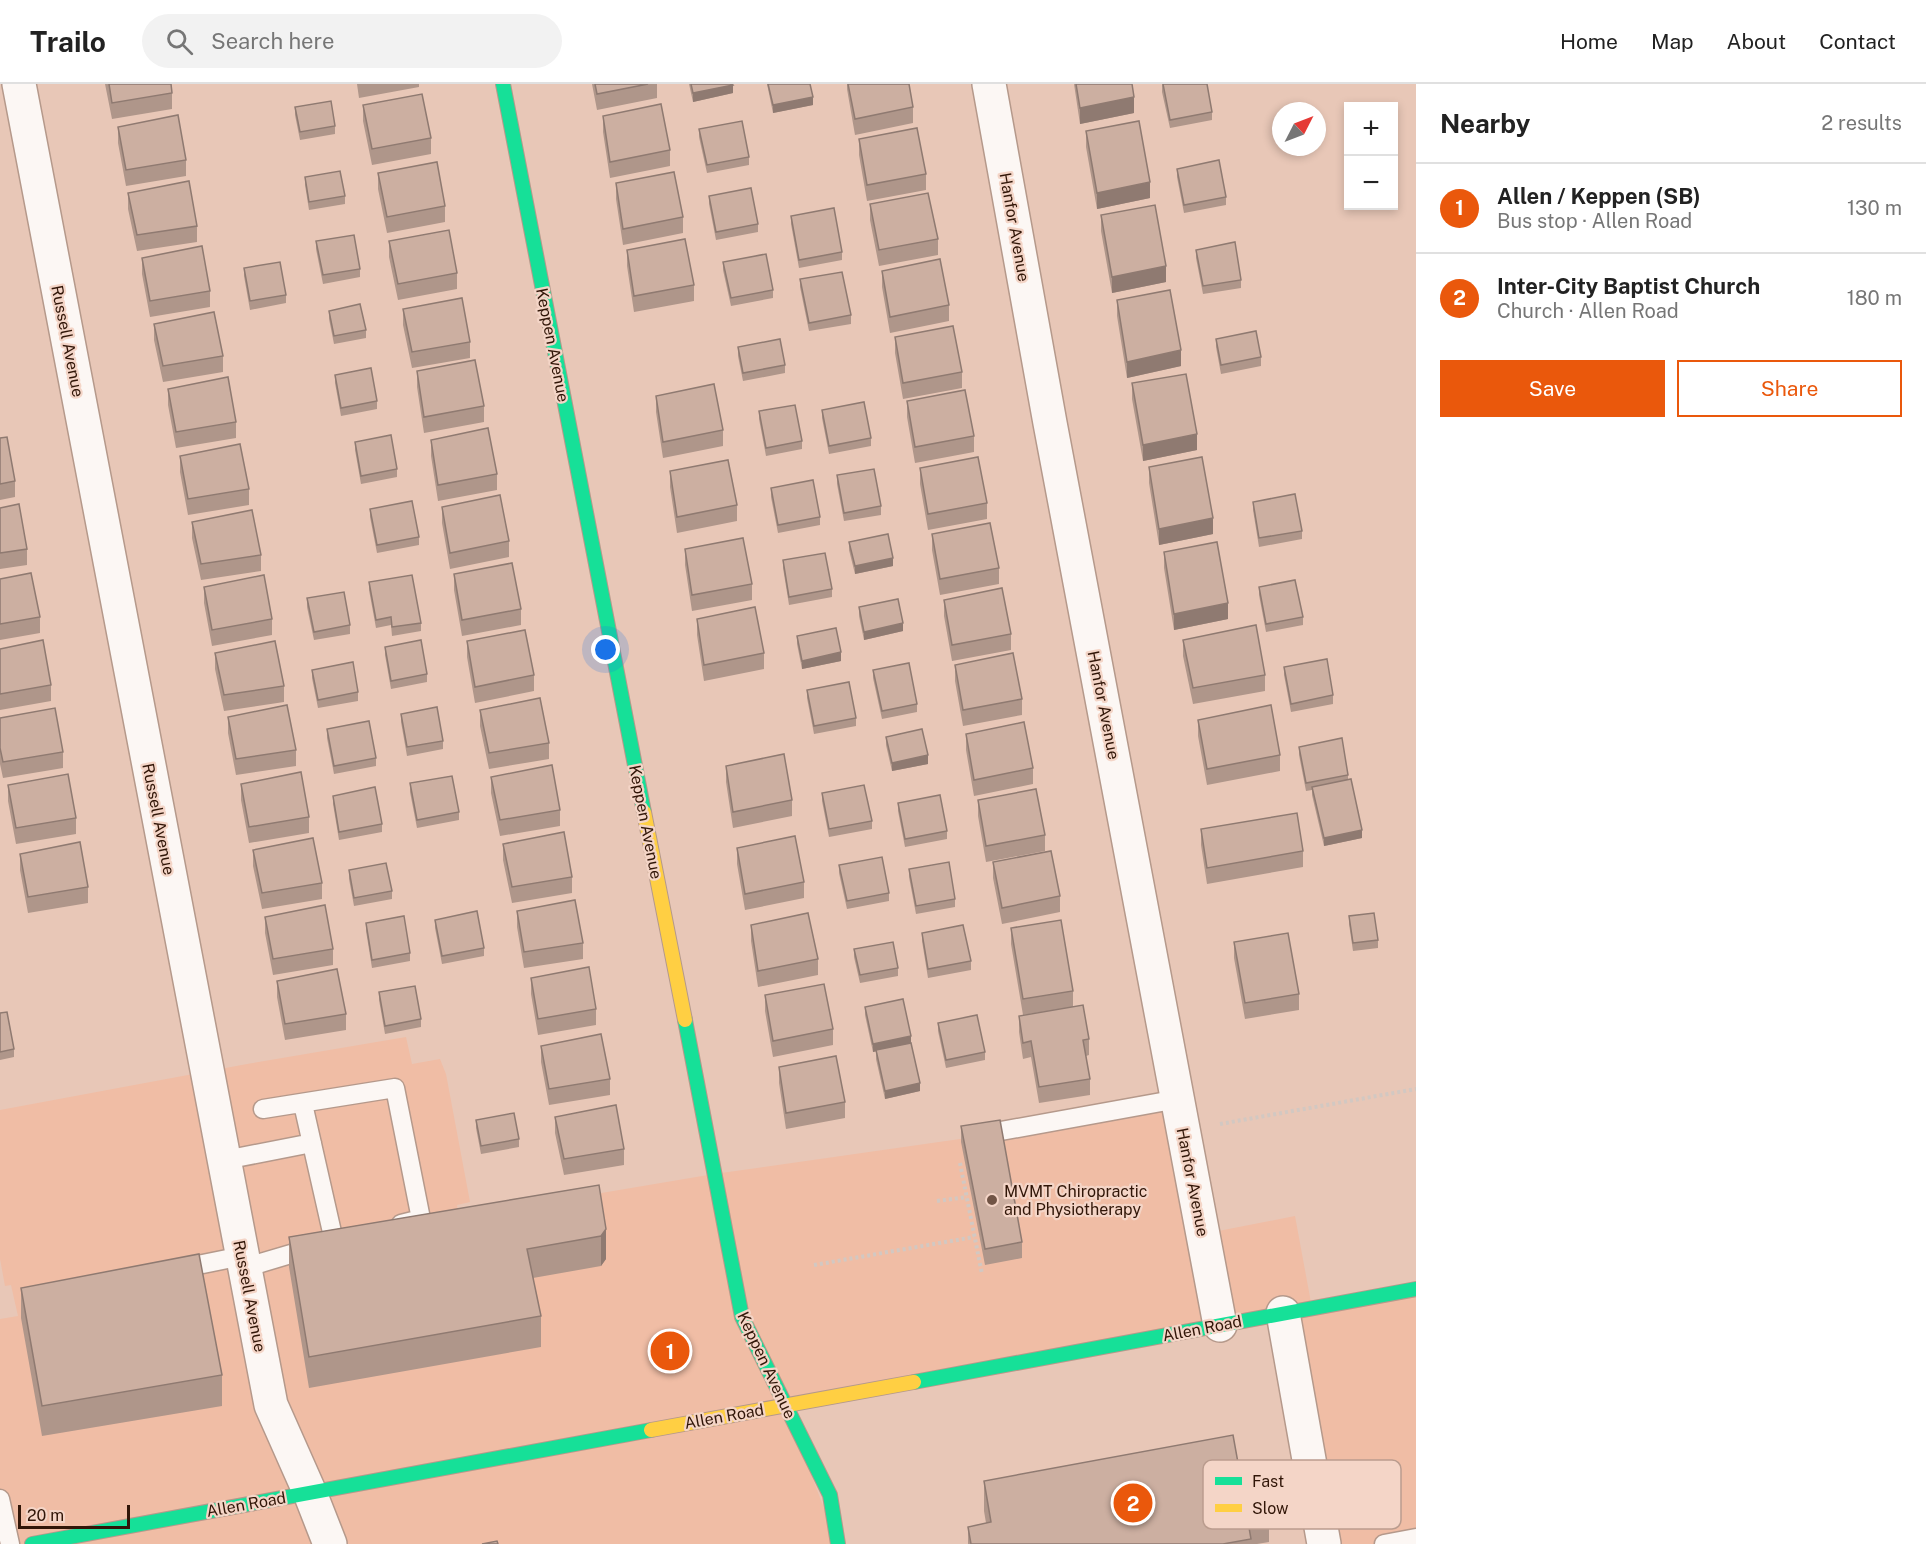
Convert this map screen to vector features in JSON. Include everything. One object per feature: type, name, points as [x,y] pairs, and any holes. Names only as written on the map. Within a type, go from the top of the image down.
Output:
[{"type":"street","name":"Russell Avenue","points":[[19,84],[271,1405],[330,1544]]},
{"type":"street","name":"Keppen Avenue","points":[[502,84],[742,1317],[830,1495],[838,1544]]},
{"type":"street","name":"Hanfor Avenue","points":[[989,84],[1050,423],[1220,1325]]},
{"type":"street","name":"Allen Road","points":[[32,1544],[1416,1288]]},
{"type":"street","points":[[1283,1313],[1309,1460]]},
{"type":"street","points":[[1321,1529],[1324,1544]]},
{"type":"lane","points":[[263,1109],[395,1088],[421,1219],[388,1227]]},
{"type":"lane","points":[[967,1138],[1178,1099]]},
{"type":"lane","points":[[303,1104],[334,1241]]},
{"type":"lane","points":[[225,1160],[312,1143]]},
{"type":"lane","points":[[163,1272],[243,1262],[355,1235]]},
{"type":"lane","points":[[0,1499],[10,1544]]},
{"type":"lane","points":[[1384,1544],[1416,1539]]},
{"type":"path","points":[[1220,1124],[1416,1089]]},
{"type":"path","points":[[960,1163],[982,1274]]},
{"type":"path","points":[[937,1201],[967,1197]]},
{"type":"path","points":[[814,1265],[974,1237]]},
{"type":"shaded area","points":[[406,1037],[412,1064],[440,1059],[446,1074],[470,1202],[457,1205],[459,1217],[714,1174],[967,1138],[1178,1099],[1203,1234],[1295,1216],[1312,1308],[1416,1289],[1416,1538],[1384,1544],[1324,1544],[1321,1529],[1401,1529],[1401,1460],[1309,1460],[1283,1313],[784,1405],[838,1544],[0,1544],[0,1319],[18,1316],[11,1285],[5,1286],[0,1259],[0,1110]]},
{"type":"building","points":[[109,84],[171,84],[172,93],[112,103]]},
{"type":"building","points":[[595,84],[648,84],[597,94]]},
{"type":"building","points":[[691,84],[732,84],[733,85],[693,93]]},
{"type":"building","points":[[768,84],[810,84],[813,97],[773,105]]},
{"type":"building","points":[[848,84],[909,84],[913,107],[855,119]]},
{"type":"building","points":[[1076,84],[1132,84],[1134,97],[1080,108]]},
{"type":"building","points":[[1163,84],[1207,84],[1212,112],[1170,120]]},
{"type":"building","points":[[422,94],[431,138],[372,149],[363,105]]},
{"type":"building","points":[[331,101],[335,126],[300,132],[295,107]]},
{"type":"building","points":[[661,104],[670,150],[610,162],[603,116]]},
{"type":"building","points":[[178,115],[186,160],[126,170],[118,127]]},
{"type":"building","points":[[742,121],[749,157],[707,165],[699,129]]},
{"type":"building","points":[[1139,121],[1150,182],[1097,193],[1086,131]]},
{"type":"building","points":[[917,128],[926,174],[867,185],[859,139]]},
{"type":"building","points":[[1219,160],[1226,197],[1184,205],[1177,169]]},
{"type":"building","points":[[437,162],[445,206],[387,217],[378,173]]},
{"type":"building","points":[[340,171],[345,196],[309,202],[305,177]]},
{"type":"building","points":[[674,172],[683,217],[623,229],[616,183]]},
{"type":"building","points":[[189,181],[197,226],[137,235],[128,193]]},
{"type":"building","points":[[751,188],[758,224],[716,232],[709,196]]},
{"type":"building","points":[[928,193],[938,239],[879,250],[870,204]]},
{"type":"building","points":[[1155,205],[1166,266],[1112,277],[1101,215]]},
{"type":"building","points":[[834,208],[842,252],[799,260],[791,216]]},
{"type":"building","points":[[449,230],[457,273],[398,284],[389,241]]},
{"type":"building","points":[[354,235],[360,269],[323,275],[316,241]]},
{"type":"building","points":[[685,239],[694,285],[634,296],[627,250]]},
{"type":"building","points":[[1235,242],[1241,280],[1203,286],[1196,250]]},
{"type":"building","points":[[202,246],[210,291],[150,301],[142,258]]},
{"type":"building","points":[[766,254],[773,290],[731,298],[723,262]]},
{"type":"building","points":[[940,259],[949,305],[890,317],[882,271]]},
{"type":"building","points":[[280,262],[286,295],[250,301],[244,268]]},
{"type":"building","points":[[842,272],[851,315],[809,323],[800,279]]},
{"type":"building","points":[[1170,290],[1181,350],[1127,362],[1117,300]]},
{"type":"building","points":[[462,298],[470,342],[412,352],[403,309]]},
{"type":"building","points":[[360,304],[366,330],[334,336],[329,311]]},
{"type":"building","points":[[214,312],[223,356],[163,366],[154,324]]},
{"type":"building","points":[[953,326],[962,372],[903,383],[895,337]]},
{"type":"building","points":[[1256,331],[1261,357],[1221,365],[1216,339]]},
{"type":"building","points":[[780,339],[785,365],[743,373],[738,347]]},
{"type":"building","points":[[475,360],[484,406],[424,417],[417,371]]},
{"type":"building","points":[[371,368],[377,401],[341,408],[335,375]]},
{"type":"building","points":[[1186,374],[1197,434],[1143,445],[1132,383]]},
{"type":"building","points":[[228,377],[236,422],[176,432],[168,389]]},
{"type":"building","points":[[714,384],[723,430],[663,442],[656,396]]},
{"type":"building","points":[[965,390],[974,436],[915,447],[907,401]]},
{"type":"building","points":[[864,402],[871,438],[829,446],[822,410]]},
{"type":"building","points":[[795,405],[802,441],[766,448],[759,411]]},
{"type":"building","points":[[488,428],[497,474],[438,485],[431,440]]},
{"type":"building","points":[[391,435],[397,469],[361,476],[355,442]]},
{"type":"building","points":[[7,437],[15,481],[0,484],[0,438]]},
{"type":"building","points":[[240,444],[249,489],[188,499],[180,456]]},
{"type":"building","points":[[978,457],[987,503],[928,514],[920,468]]},
{"type":"building","points":[[1202,457],[1213,518],[1159,529],[1149,467]]},
{"type":"building","points":[[728,460],[737,505],[677,517],[670,471]]},
{"type":"building","points":[[874,469],[881,506],[844,513],[837,475]]},
{"type":"building","points":[[813,480],[820,517],[778,525],[771,488]]},
{"type":"building","points":[[1295,494],[1302,531],[1259,538],[1253,502]]},
{"type":"building","points":[[500,495],[509,541],[450,553],[442,507]]},
{"type":"building","points":[[412,501],[419,537],[377,545],[370,509]]},
{"type":"building","points":[[19,504],[27,549],[0,553],[0,508]]},
{"type":"building","points":[[252,510],[261,555],[201,564],[192,522]]},
{"type":"building","points":[[990,523],[999,568],[940,579],[932,534]]},
{"type":"building","points":[[888,534],[893,558],[855,566],[849,542]]},
{"type":"building","points":[[743,538],[752,584],[692,595],[685,549]]},
{"type":"building","points":[[1217,542],[1228,603],[1174,614],[1164,552]]},
{"type":"building","points":[[825,553],[832,589],[789,597],[783,560]]},
{"type":"building","points":[[512,563],[521,609],[462,620],[454,574]]},
{"type":"building","points":[[31,573],[40,617],[0,624],[0,579]]},
{"type":"building","points":[[264,575],[272,619],[212,630],[204,587]]},
{"type":"building","points":[[412,575],[421,623],[392,627],[391,617],[376,620],[369,582]]},
{"type":"building","points":[[1295,580],[1303,617],[1266,624],[1259,587]]},
{"type":"building","points":[[1002,588],[1011,634],[952,645],[944,600]]},
{"type":"building","points":[[344,592],[350,625],[314,632],[307,598]]},
{"type":"building","points":[[898,599],[903,623],[864,632],[859,607]]},
{"type":"building","points":[[755,607],[764,653],[704,665],[697,619]]},
{"type":"building","points":[[1256,625],[1265,675],[1193,688],[1183,640]]},
{"type":"building","points":[[836,628],[841,652],[802,661],[797,636]]},
{"type":"building","points":[[525,630],[534,675],[475,687],[467,641]]},
{"type":"building","points":[[43,640],[51,685],[0,694],[0,649]]},
{"type":"building","points":[[421,640],[427,674],[391,681],[385,647]]},
{"type":"building","points":[[275,641],[284,686],[224,695],[215,653]]},
{"type":"building","points":[[1013,653],[1022,699],[963,710],[955,665]]},
{"type":"building","points":[[1327,659],[1333,695],[1291,704],[1284,667]]},
{"type":"building","points":[[353,662],[358,692],[318,700],[312,670]]},
{"type":"building","points":[[909,663],[917,704],[882,711],[873,670]]},
{"type":"building","points":[[849,682],[856,718],[814,726],[807,690]]},
{"type":"building","points":[[540,698],[549,743],[489,753],[480,710]]},
{"type":"building","points":[[287,705],[296,750],[236,759],[228,717]]},
{"type":"building","points":[[1271,705],[1280,755],[1207,769],[1198,720]]},
{"type":"building","points":[[437,707],[443,741],[407,747],[401,714]]},
{"type":"building","points":[[55,708],[63,752],[3,762],[0,748],[0,718]]},
{"type":"building","points":[[369,721],[376,758],[334,766],[327,729]]},
{"type":"building","points":[[1024,722],[1033,768],[974,780],[966,734]]},
{"type":"building","points":[[922,729],[928,755],[892,763],[886,737]]},
{"type":"building","points":[[1342,738],[1348,775],[1306,783],[1299,747]]},
{"type":"building","points":[[784,754],[792,800],[733,812],[726,766]]},
{"type":"building","points":[[552,765],[560,810],[500,820],[491,777]]},
{"type":"building","points":[[301,772],[309,817],[249,827],[241,784]]},
{"type":"building","points":[[68,774],[76,818],[16,828],[8,785]]},
{"type":"building","points":[[452,776],[459,812],[417,820],[410,783]]},
{"type":"building","points":[[1351,779],[1362,830],[1324,838],[1312,787]]},
{"type":"building","points":[[864,785],[872,821],[829,829],[822,793]]},
{"type":"building","points":[[375,787],[382,824],[339,832],[333,796]]},
{"type":"building","points":[[1036,789],[1045,835],[986,846],[978,800]]},
{"type":"building","points":[[940,795],[947,831],[905,839],[898,803]]},
{"type":"building","points":[[1297,813],[1303,851],[1207,868],[1201,829]]},
{"type":"building","points":[[564,832],[572,877],[512,887],[503,844]]},
{"type":"building","points":[[795,836],[804,882],[745,894],[737,848]]},
{"type":"building","points":[[313,838],[322,883],[262,893],[253,850]]},
{"type":"building","points":[[80,842],[88,887],[28,897],[20,854]]},
{"type":"building","points":[[1051,851],[1060,896],[1002,908],[993,862]]},
{"type":"building","points":[[882,857],[889,893],[847,901],[839,865]]},
{"type":"building","points":[[949,862],[955,899],[916,906],[909,869]]},
{"type":"building","points":[[386,863],[392,891],[354,898],[349,870]]},
{"type":"building","points":[[575,900],[583,943],[524,952],[517,911]]},
{"type":"building","points":[[325,905],[333,949],[273,959],[265,917]]},
{"type":"building","points":[[477,911],[484,948],[442,956],[435,920]]},
{"type":"building","points":[[808,913],[818,959],[758,971],[751,925]]},
{"type":"building","points":[[1374,913],[1378,940],[1353,943],[1349,916]]},
{"type":"building","points":[[404,916],[410,953],[372,960],[366,923]]},
{"type":"building","points":[[1061,920],[1073,991],[1023,999],[1011,928]]},
{"type":"building","points":[[963,925],[971,961],[928,969],[922,933]]},
{"type":"building","points":[[1288,933],[1299,994],[1245,1003],[1234,942]]},
{"type":"building","points":[[893,942],[898,968],[860,975],[854,949]]},
{"type":"building","points":[[589,967],[596,1009],[538,1019],[531,978]]},
{"type":"building","points":[[337,969],[346,1014],[285,1024],[277,981]]},
{"type":"building","points":[[824,984],[833,1029],[773,1041],[765,995]]},
{"type":"building","points":[[415,986],[421,1019],[385,1026],[379,992]]},
{"type":"building","points":[[903,999],[911,1036],[873,1044],[865,1007]]},
{"type":"building","points":[[1083,1005],[1089,1039],[1083,1040],[1090,1079],[1039,1087],[1031,1041],[1023,1043],[1019,1016]]},
{"type":"building","points":[[7,1012],[14,1049],[0,1052],[0,1013]]},
{"type":"building","points":[[977,1015],[985,1052],[946,1060],[938,1023]]},
{"type":"building","points":[[601,1034],[610,1079],[549,1089],[541,1046]]},
{"type":"building","points":[[911,1043],[920,1083],[885,1091],[876,1050]]},
{"type":"building","points":[[836,1056],[845,1102],[786,1113],[779,1067]]},
{"type":"building","points":[[616,1105],[624,1149],[564,1159],[555,1117]]},
{"type":"building","points":[[514,1113],[519,1139],[481,1146],[476,1120]]},
{"type":"building","name":"MVMT Chiropractic and Physiotherapy","points":[[1000,1120],[1022,1242],[985,1249],[961,1126]]},
{"type":"building","points":[[599,1185],[606,1229],[601,1236],[527,1249],[541,1316],[309,1357],[289,1237]]},
{"type":"building","points":[[199,1254],[222,1375],[42,1406],[21,1288]]},
{"type":"building","points":[[1233,1435],[1237,1460],[1203,1460],[1203,1529],[1249,1529],[1251,1539],[1223,1544],[971,1544],[968,1527],[991,1522],[984,1481]]},
{"type":"building","points":[[497,1541],[498,1544],[482,1544]]},
{"type":"traffic: fast","points":[[503,84],[644,812]]},
{"type":"traffic: fast","points":[[685,1020],[742,1317],[830,1495],[838,1544]]},
{"type":"traffic: fast","points":[[914,1382],[1416,1289]]},
{"type":"traffic: fast","points":[[32,1544],[651,1430]]},
{"type":"traffic: slow","points":[[644,812],[685,1020]]},
{"type":"traffic: slow","points":[[651,1430],[914,1382]]},
{"type":"place","name":"MVMT Chiropractic and Physiotherapy","points":[[992,1200]]},
{"type":"place","name":"Allen / Keppen (SB)","points":[[670,1351]]},
{"type":"place","name":"Inter-City Baptist Church","points":[[1133,1503]]}]
